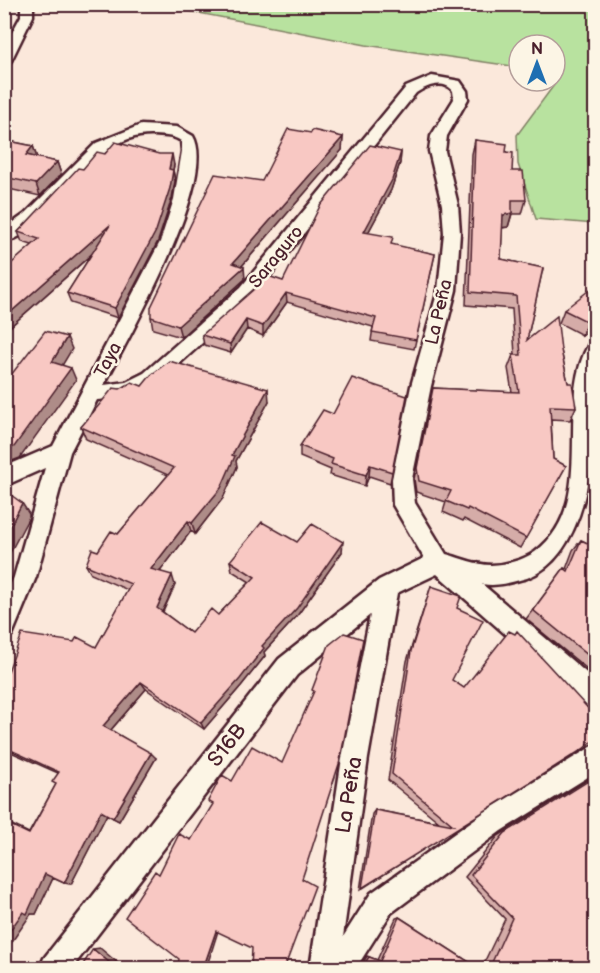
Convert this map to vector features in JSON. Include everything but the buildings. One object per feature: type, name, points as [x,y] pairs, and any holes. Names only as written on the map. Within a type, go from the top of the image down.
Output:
[{"type":"street","points":[[4,62],[27,16],[27,4]]},
{"type":"street","name":"Saraguro","points":[[91,392],[113,394],[134,389],[151,378],[247,292],[411,90],[431,80]]},
{"type":"street","name":"La Peña","points":[[431,80],[455,84],[460,91],[461,99],[439,136],[437,151],[450,205],[452,233],[447,290],[421,386],[402,479],[404,505],[439,562]]},
{"type":"street","name":"Taya","points":[[4,237],[32,218],[101,146],[141,130],[177,132],[188,139],[190,151],[182,199],[168,242],[60,452],[25,577],[4,627]]},
{"type":"street","points":[[439,562],[490,576],[524,570],[542,563],[556,550],[571,525],[585,468],[586,387],[591,356],[596,349]]},
{"type":"street","points":[[4,477],[60,452]]},
{"type":"street","points":[[439,562],[596,698]]},
{"type":"street","name":"S16B","points":[[54,969],[288,667],[387,587],[439,562]]},
{"type":"street","name":"La Peña","points":[[324,969],[355,758],[387,587]]},
{"type":"street","points":[[340,969],[381,903],[492,822],[596,757]]},
{"type":"green space","points":[[157,5],[595,5],[595,224],[536,219],[518,164],[517,135],[548,93],[567,93],[567,33],[507,33],[507,65],[366,45]]}]
